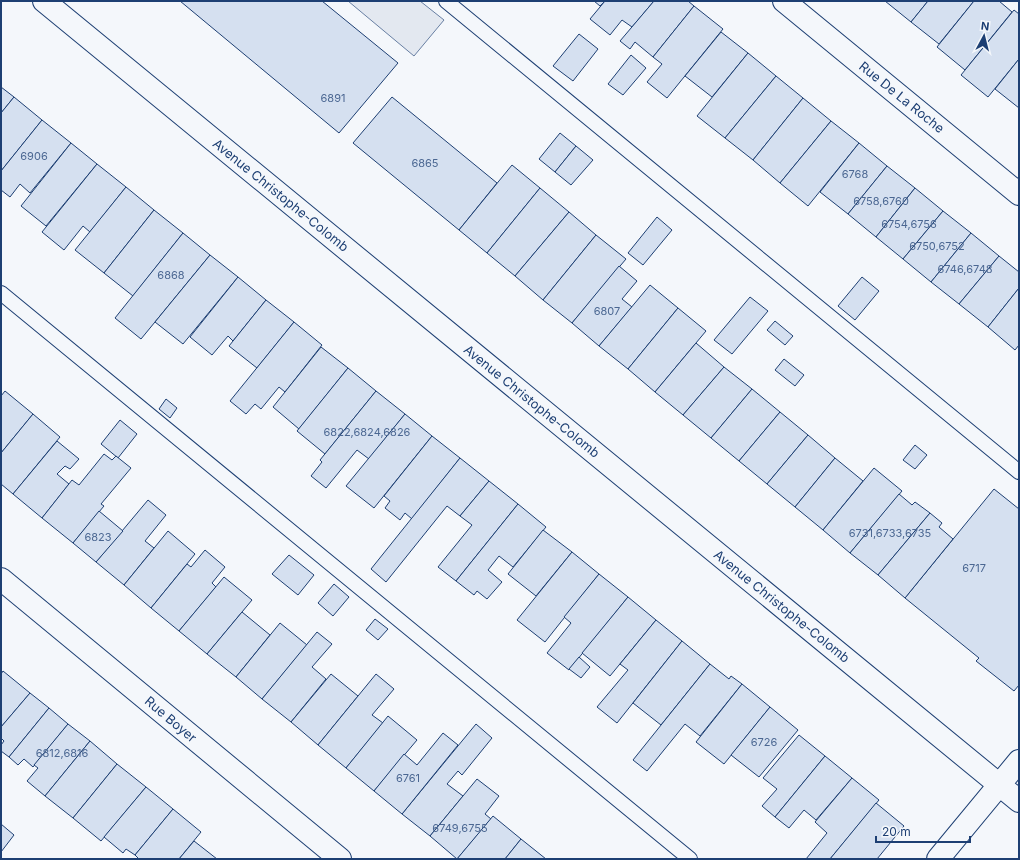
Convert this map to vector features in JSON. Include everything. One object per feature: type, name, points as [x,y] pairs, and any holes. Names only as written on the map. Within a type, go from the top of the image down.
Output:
[{"type":"main road","name":"Avenue Christophe-Colomb","points":[[44,1],[1019,800]]},
{"type":"main road","name":"Rue De La Roche","points":[[784,1],[1019,194]]},
{"type":"main road","name":"Rue Boyer","points":[[1,579],[340,859]]},
{"type":"main road","points":[[938,859],[1019,761]]},
{"type":"lane","points":[[446,1],[1019,472]]},
{"type":"lane","points":[[1,293],[690,859]]},
{"type":"shaded area","points":[[348,1],[420,1],[444,20],[414,56]]},
{"type":"building","points":[[180,1],[322,1],[398,63],[339,133]]},
{"type":"building","points":[[594,1],[605,1],[600,6]]},
{"type":"building","points":[[605,1],[654,1],[632,27],[622,20],[610,35],[590,19]]},
{"type":"building","points":[[654,1],[688,1],[694,6],[653,57],[635,42],[630,49],[620,41]]},
{"type":"building","points":[[885,1],[928,1],[911,22]]},
{"type":"building","points":[[928,1],[974,1],[939,44],[911,22]]},
{"type":"building","points":[[974,1],[999,1],[1012,12],[965,70],[937,47]]},
{"type":"building","points":[[694,6],[723,29],[667,98],[647,82],[662,64],[653,57]]},
{"type":"building","points":[[1014,10],[1019,14],[1019,59],[988,97],[961,75]]},
{"type":"building","points":[[721,32],[748,53],[712,97],[685,76]]},
{"type":"building","points":[[579,34],[598,49],[573,81],[553,66]]},
{"type":"building","points":[[748,53],[776,76],[725,138],[697,116]]},
{"type":"building","points":[[631,55],[646,68],[623,95],[608,84]]},
{"type":"building","points":[[1019,59],[1019,108],[995,89]]},
{"type":"building","points":[[776,76],[803,98],[753,160],[725,138]]},
{"type":"building","points":[[1,87],[14,97],[1,113]]},
{"type":"building","points":[[14,97],[42,120],[1,171],[1,113]]},
{"type":"building","points":[[392,97],[497,183],[459,230],[353,143]]},
{"type":"building","points":[[803,98],[831,121],[780,183],[753,160]]},
{"type":"building","points":[[42,120],[71,143],[30,193],[20,184],[10,197],[1,190],[1,171]]},
{"type":"building","points":[[831,121],[859,143],[808,206],[780,183]]},
{"type":"building","points":[[560,133],[576,146],[555,172],[539,159]]},
{"type":"building","points":[[71,143],[97,164],[46,226],[21,206]]},
{"type":"building","points":[[859,143],[887,166],[848,214],[820,192]]},
{"type":"building","points":[[576,146],[593,160],[571,185],[555,172]]},
{"type":"building","points":[[97,164],[126,187],[90,232],[83,226],[64,250],[42,232]]},
{"type":"building","points":[[512,165],[540,188],[487,253],[459,230]]},
{"type":"building","points":[[887,166],[915,188],[876,237],[848,214]]},
{"type":"building","points":[[126,187],[154,210],[104,273],[75,250]]},
{"type":"building","points":[[540,188],[569,212],[515,276],[487,253]]},
{"type":"building","points":[[915,188],[943,211],[903,259],[876,237]]},
{"type":"building","points":[[154,210],[183,233],[133,296],[104,273]]},
{"type":"building","points":[[943,211],[971,233],[931,282],[903,259]]},
{"type":"building","points":[[569,212],[596,235],[543,300],[515,276]]},
{"type":"building","points":[[657,217],[672,230],[643,265],[628,253]]},
{"type":"building","points":[[183,233],[210,255],[141,339],[115,318]]},
{"type":"building","points":[[971,233],[999,256],[959,304],[931,282]]},
{"type":"building","points":[[596,235],[626,259],[572,323],[543,300]]},
{"type":"building","points":[[210,255],[238,277],[183,344],[155,322]]},
{"type":"building","points":[[999,256],[1019,272],[1019,288],[988,327],[959,304]]},
{"type":"building","points":[[619,266],[637,281],[622,299],[632,307],[599,346],[572,323]]},
{"type":"building","points":[[238,277],[266,300],[233,341],[228,336],[212,355],[190,337]]},
{"type":"building","points":[[862,277],[879,291],[855,320],[838,306]]},
{"type":"building","points":[[650,285],[678,308],[628,369],[599,346]]},
{"type":"building","points":[[1019,288],[1019,345],[1015,350],[988,327]]},
{"type":"building","points":[[750,297],[768,311],[732,354],[714,340]]},
{"type":"building","points":[[266,300],[294,322],[257,368],[229,346]]},
{"type":"building","points":[[678,308],[706,331],[655,392],[628,369]]},
{"type":"building","points":[[775,321],[793,336],[785,345],[767,330]]},
{"type":"building","points":[[294,322],[322,345],[285,392],[279,387],[261,409],[255,404],[246,414],[230,401]]},
{"type":"building","points":[[696,343],[724,367],[683,415],[655,392]]},
{"type":"building","points":[[321,347],[348,368],[299,429],[273,407]]},
{"type":"building","points":[[784,359],[804,375],[795,386],[775,370]]},
{"type":"building","points":[[724,367],[752,389],[711,438],[683,415]]},
{"type":"building","points":[[348,368],[376,391],[325,454],[297,431]]},
{"type":"building","points":[[752,389],[780,412],[739,461],[711,438]]},
{"type":"building","points":[[5,391],[33,414],[1,453],[1,396]]},
{"type":"building","points":[[376,391],[405,414],[369,459],[357,450],[326,488],[311,476],[322,462],[320,460]]},
{"type":"building","points":[[166,399],[177,408],[170,418],[159,409]]},
{"type":"building","points":[[780,412],[808,435],[767,484],[739,461]]},
{"type":"building","points":[[33,414],[60,437],[13,494],[1,484],[1,453]]},
{"type":"building","points":[[405,414],[432,436],[374,508],[346,486]]},
{"type":"building","points":[[120,420],[137,434],[118,458],[101,444]]},
{"type":"building","points":[[808,435],[835,458],[795,507],[767,484]]},
{"type":"building","points":[[432,436],[460,458],[412,519],[405,513],[400,520],[385,508],[390,501],[384,496]]},
{"type":"building","points":[[57,441],[79,459],[70,469],[65,466],[57,474],[69,484],[42,518],[13,494]]},
{"type":"building","points":[[915,445],[927,455],[915,469],[903,460]]},
{"type":"building","points":[[104,454],[112,460],[116,456],[131,468],[101,504],[104,506],[73,543],[42,518],[72,480],[79,485]]},
{"type":"building","points":[[460,458],[489,481],[460,516],[447,506],[386,582],[371,569]]},
{"type":"building","points":[[835,458],[863,481],[823,530],[795,507]]},
{"type":"building","points":[[874,468],[902,491],[850,553],[823,530]]},
{"type":"building","points":[[489,481],[518,504],[456,581],[438,567],[472,525],[460,516]]},
{"type":"building","points":[[994,489],[1019,509],[1019,685],[1014,691],[976,661],[979,658],[905,598]]},
{"type":"building","points":[[899,494],[912,505],[915,502],[930,513],[878,575],[850,553]]},
{"type":"building","points":[[148,500],[166,515],[145,541],[154,548],[124,585],[96,562]]},
{"type":"building","points":[[518,504],[546,527],[513,567],[499,556],[488,570],[502,582],[487,599],[477,591],[474,595],[456,581]]},
{"type":"building","points":[[99,511],[123,531],[96,562],[73,543]]},
{"type":"building","points":[[930,513],[942,523],[939,527],[953,539],[905,598],[878,575]]},
{"type":"building","points":[[543,530],[572,552],[536,596],[508,574]]},
{"type":"building","points":[[168,531],[195,554],[151,608],[124,585]]},
{"type":"building","points":[[205,550],[225,567],[212,583],[216,587],[179,631],[151,608],[187,564],[191,567]]},
{"type":"building","points":[[572,552],[599,574],[545,642],[517,620]]},
{"type":"building","points":[[289,555],[314,575],[298,595],[272,574]]},
{"type":"building","points":[[599,574],[628,597],[569,670],[547,653],[571,623],[564,617]]},
{"type":"building","points":[[224,577],[252,600],[207,654],[179,631]]},
{"type":"building","points":[[334,584],[349,597],[333,616],[318,603]]},
{"type":"building","points":[[628,597],[656,620],[610,676],[582,653]]},
{"type":"building","points":[[242,612],[270,635],[236,677],[207,654]]},
{"type":"building","points":[[375,619],[388,629],[378,640],[366,630]]},
{"type":"building","points":[[656,620],[682,641],[617,723],[597,707],[628,670],[620,664]]},
{"type":"building","points":[[280,623],[307,645],[262,699],[236,677]]},
{"type":"building","points":[[317,632],[332,644],[312,667],[326,679],[291,722],[262,699]]},
{"type":"building","points":[[682,641],[710,664],[661,725],[633,703]]},
{"type":"building","points":[[579,657],[590,667],[581,678],[569,669]]},
{"type":"building","points":[[710,664],[729,679],[731,676],[742,684],[700,736],[685,724],[647,771],[633,760]]},
{"type":"building","points":[[3,671],[30,693],[1,727],[1,674]]},
{"type":"building","points":[[331,674],[358,696],[318,745],[291,722]]},
{"type":"building","points":[[376,674],[394,689],[372,715],[383,723],[346,768],[318,745]]},
{"type":"building","points":[[742,684],[770,707],[724,764],[696,742]]},
{"type":"building","points":[[30,693],[49,708],[9,757],[1,751],[1,745],[4,741],[1,738],[1,727]]},
{"type":"building","points":[[770,707],[798,730],[759,777],[731,755]]},
{"type":"building","points":[[49,708],[68,724],[33,767],[24,759],[18,765],[9,757]]},
{"type":"building","points":[[388,716],[417,740],[374,791],[346,768]]},
{"type":"building","points":[[68,724],[90,741],[45,796],[27,781],[38,768],[34,765]]},
{"type":"building","points":[[476,724],[492,738],[462,775],[458,771],[447,784],[463,796],[430,836],[402,814]]},
{"type":"building","points":[[443,733],[458,745],[402,814],[374,791],[404,754],[417,765]]},
{"type":"building","points":[[799,735],[825,756],[775,817],[762,806],[777,789],[763,778]]},
{"type":"building","points":[[90,741],[117,764],[73,818],[45,796]]},
{"type":"building","points":[[825,756],[852,778],[816,820],[804,810],[789,828],[775,817]]},
{"type":"building","points":[[117,764],[146,787],[101,841],[73,818]]},
{"type":"building","points":[[852,778],[879,800],[830,859],[806,859],[827,833],[815,822]]},
{"type":"building","points":[[477,779],[499,796],[485,814],[491,819],[457,859],[430,836]]},
{"type":"building","points":[[146,787],[173,809],[135,855],[126,849],[123,853],[104,837]]},
{"type":"building","points":[[876,803],[904,826],[877,859],[830,859]]},
{"type":"building","points":[[173,809],[201,832],[179,859],[139,859],[135,855]]},
{"type":"building","points":[[493,816],[521,839],[505,859],[457,859]]},
{"type":"building","points":[[1,824],[14,835],[1,852]]},
{"type":"building","points":[[521,839],[546,859],[505,859]]},
{"type":"building","points":[[194,841],[217,859],[179,859]]}]
